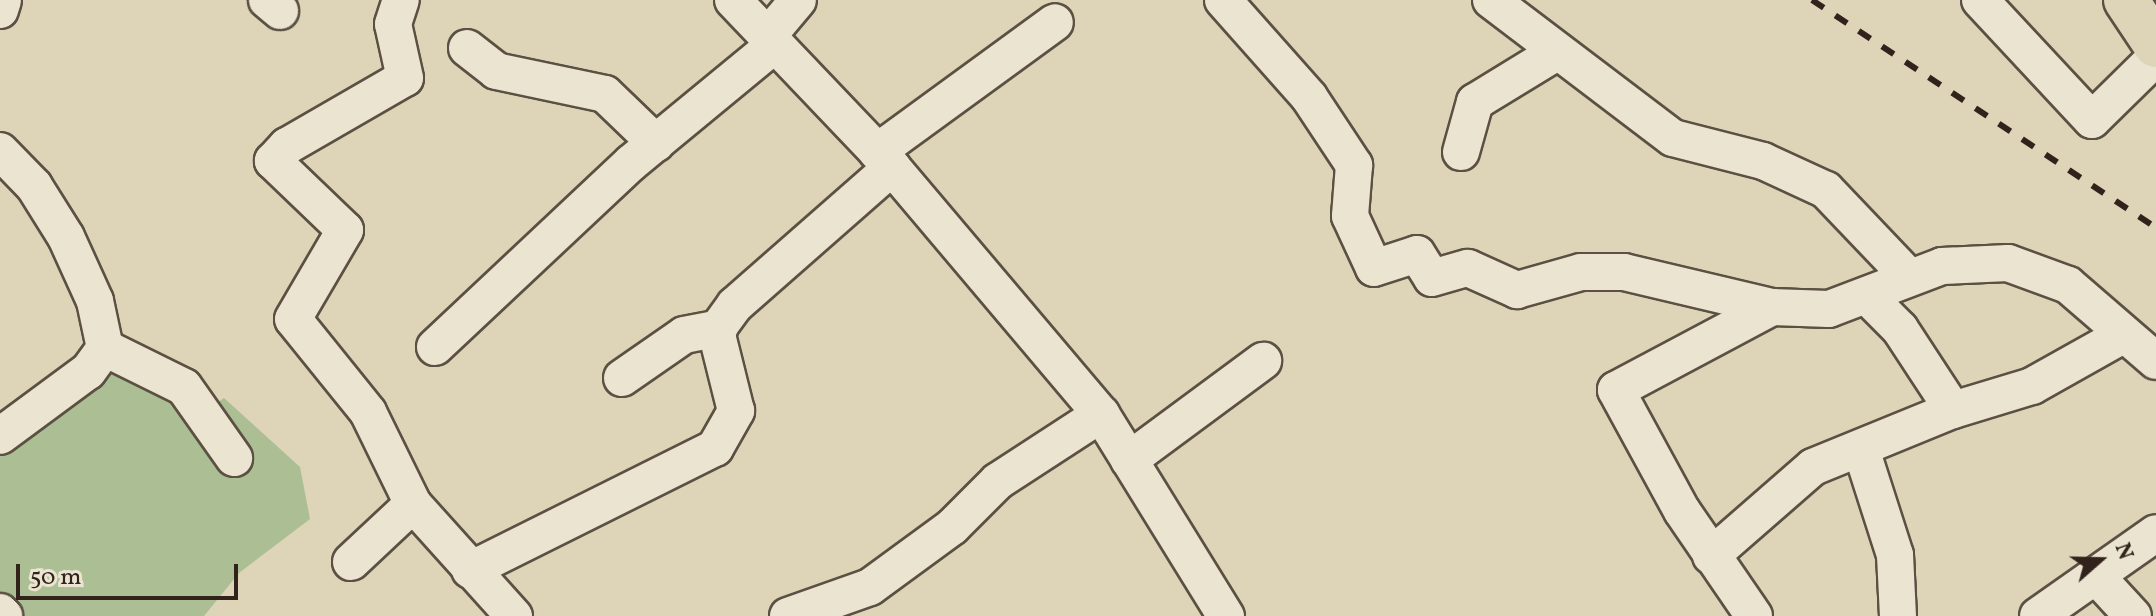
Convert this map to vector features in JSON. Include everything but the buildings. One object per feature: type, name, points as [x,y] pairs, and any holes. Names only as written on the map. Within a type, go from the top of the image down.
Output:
[{"type":"main road","points":[[2126,0],[2156,45]]},
{"type":"street","points":[[0,10],[3,0]]},
{"type":"street","points":[[401,0],[393,24],[405,78],[287,146],[273,161],[345,230],[293,319],[368,412],[413,504],[514,616]]},
{"type":"street","points":[[733,0],[885,160],[1101,414],[1226,616]]},
{"type":"street","points":[[435,347],[771,41],[798,0]]},
{"type":"street","points":[[1223,0],[1309,97],[1354,165],[1350,216],[1372,267],[1417,254],[1432,278],[1468,268],[1517,290],[1581,272],[1624,272],[1695,283],[1772,307],[1829,309],[1869,298],[1908,276],[1980,262],[2028,267],[2068,285],[2121,336],[2156,361]]},
{"type":"street","points":[[1491,0],[1673,138],[1763,161],[1826,190],[1908,276]]},
{"type":"street","points":[[1980,0],[2092,120],[2156,57]]},
{"type":"street","points":[[470,570],[715,448],[736,411],[717,355],[719,328],[735,305],[885,160],[1055,22]]},
{"type":"street","points":[[467,48],[496,71],[605,94],[656,143]]},
{"type":"street","points":[[1461,152],[1475,102],[1557,52]]},
{"type":"street","points":[[0,151],[34,186],[66,237],[95,301],[105,348],[88,371],[0,436]]},
{"type":"street","points":[[1869,298],[1900,329],[1953,410]]},
{"type":"street","points":[[1754,616],[1711,556],[1617,386],[1772,307]]},
{"type":"street","points":[[622,378],[684,335],[719,328]]},
{"type":"street","points":[[1711,556],[1796,477],[1953,410],[2032,386],[2121,336]]},
{"type":"street","points":[[105,348],[184,387],[234,458]]},
{"type":"street","points":[[1129,460],[1263,361]]},
{"type":"street","points":[[788,616],[870,587],[952,527],[998,481],[1101,414]]},
{"type":"street","points":[[1861,449],[1895,555],[1898,616]]},
{"type":"street","points":[[351,562],[413,504]]},
{"type":"street","points":[[2038,616],[2156,533]]},
{"type":"street","points":[[2097,577],[2133,616]]},
{"type":"green space","points":[[110,361],[213,406],[224,398],[300,467],[310,519],[239,573],[204,616],[0,616],[0,449]]},
{"type":"railway","points":[[1812,0],[2156,228]]}]
